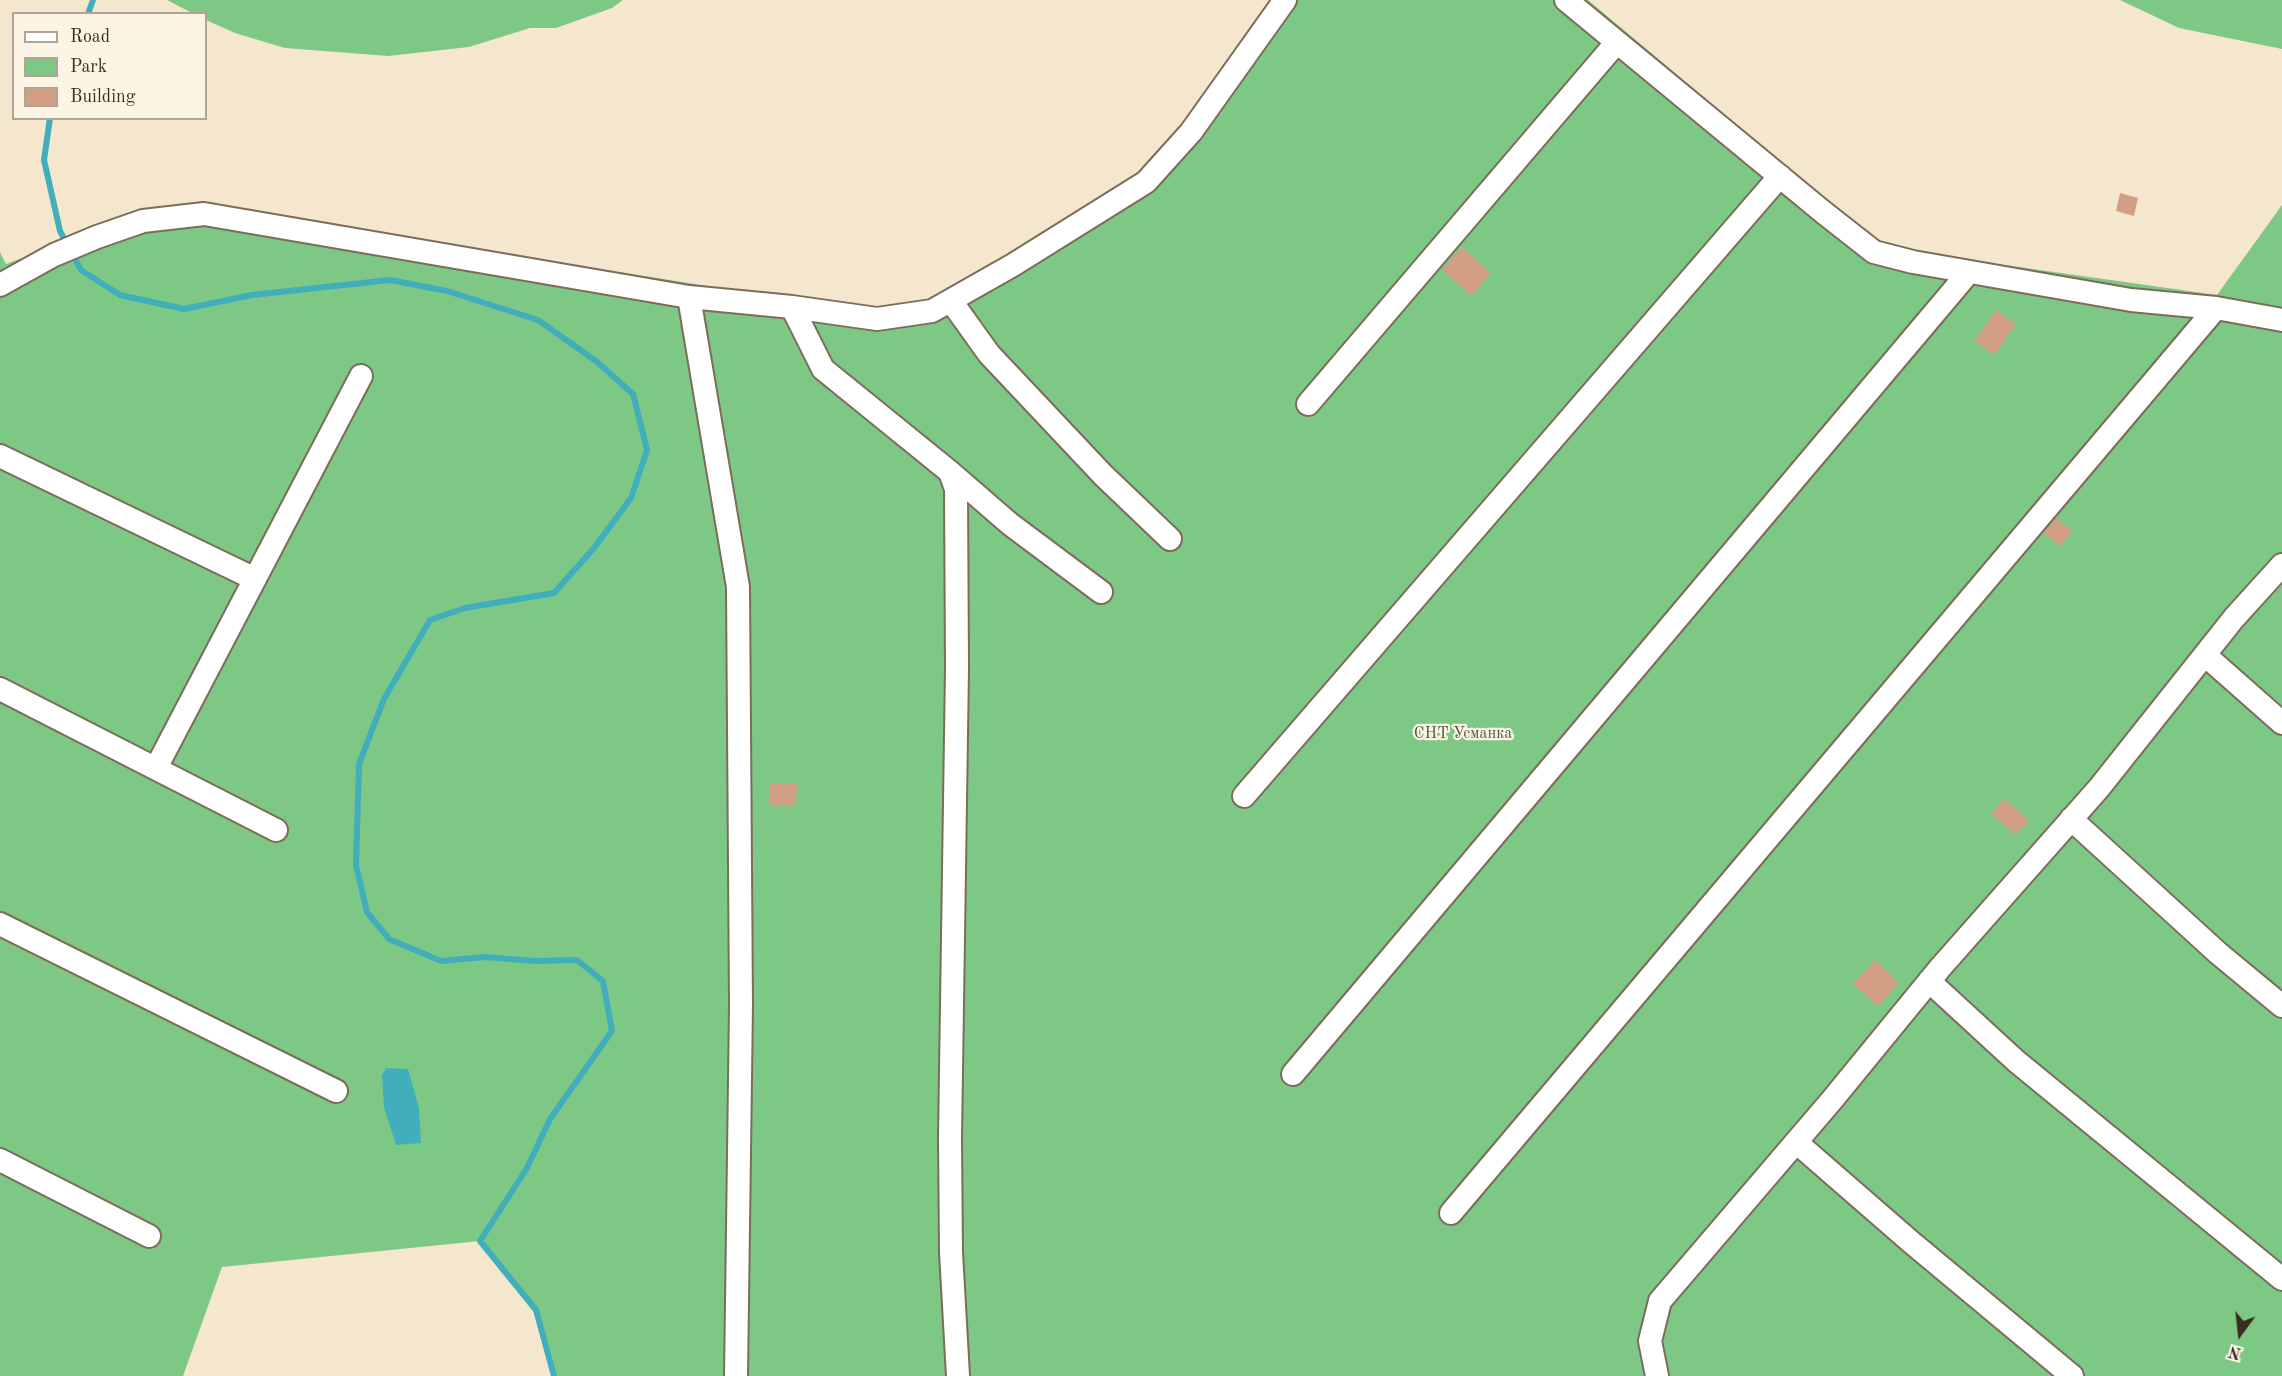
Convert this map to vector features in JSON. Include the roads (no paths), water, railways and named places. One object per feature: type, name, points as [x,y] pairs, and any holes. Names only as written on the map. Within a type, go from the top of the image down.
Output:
[{"type":"street","points":[[0,285],[54,255],[143,221],[204,214],[689,297],[792,307],[877,319],[932,312],[1013,265],[1146,182],[1191,132],[1285,0]]},
{"type":"street","points":[[1566,0],[1874,252],[1913,262],[2131,300],[2216,308],[2282,320]]},
{"type":"street","points":[[1308,404],[1617,42]]},
{"type":"street","points":[[1244,796],[1780,176]]},
{"type":"street","points":[[1293,1074],[1970,272]]},
{"type":"street","points":[[689,297],[738,587],[741,1005],[736,1376]]},
{"type":"street","points":[[951,301],[989,354],[1103,475],[1170,539]]},
{"type":"street","points":[[792,307],[823,369],[1010,524],[1101,592]]},
{"type":"street","points":[[1451,1213],[2216,308]]},
{"type":"street","points":[[156,768],[361,376]]},
{"type":"street","points":[[0,456],[255,579]]},
{"type":"street","points":[[950,472],[956,489],[957,668],[950,1150],[951,1252],[958,1376]]},
{"type":"street","points":[[1651,1372],[1650,1341],[1660,1301],[1929,981],[2072,819],[2234,618],[2282,565]]},
{"type":"street","points":[[2205,655],[2282,723]]},
{"type":"street","points":[[0,689],[276,830]]},
{"type":"street","points":[[2072,819],[2218,952],[2282,1006]]},
{"type":"street","points":[[0,924],[336,1091]]},
{"type":"street","points":[[1929,981],[2016,1061],[2282,1279]]},
{"type":"street","points":[[1796,1142],[1911,1242],[2073,1376]]},
{"type":"street","points":[[0,1160],[149,1236]]},
{"type":"water","points":[[386,1068],[408,1069],[419,1108],[421,1143],[396,1145],[384,1107],[382,1075]]},
{"type":"waterway","points":[[89,12],[93,0]]},
{"type":"waterway","points":[[50,120],[44,160],[60,231],[81,270],[120,295],[184,309],[252,295],[390,280],[447,291],[538,320],[596,361],[633,394],[647,450],[631,498],[594,548],[554,593],[465,608],[430,620],[384,699],[359,764],[356,865],[367,912],[389,939],[441,961],[485,957],[536,961],[577,960],[603,981],[612,1031],[550,1119],[527,1168],[480,1241],[536,1310],[554,1376]]},
{"type":"park label","name":"СНТ Усманка","points":[[1463,734]]}]
